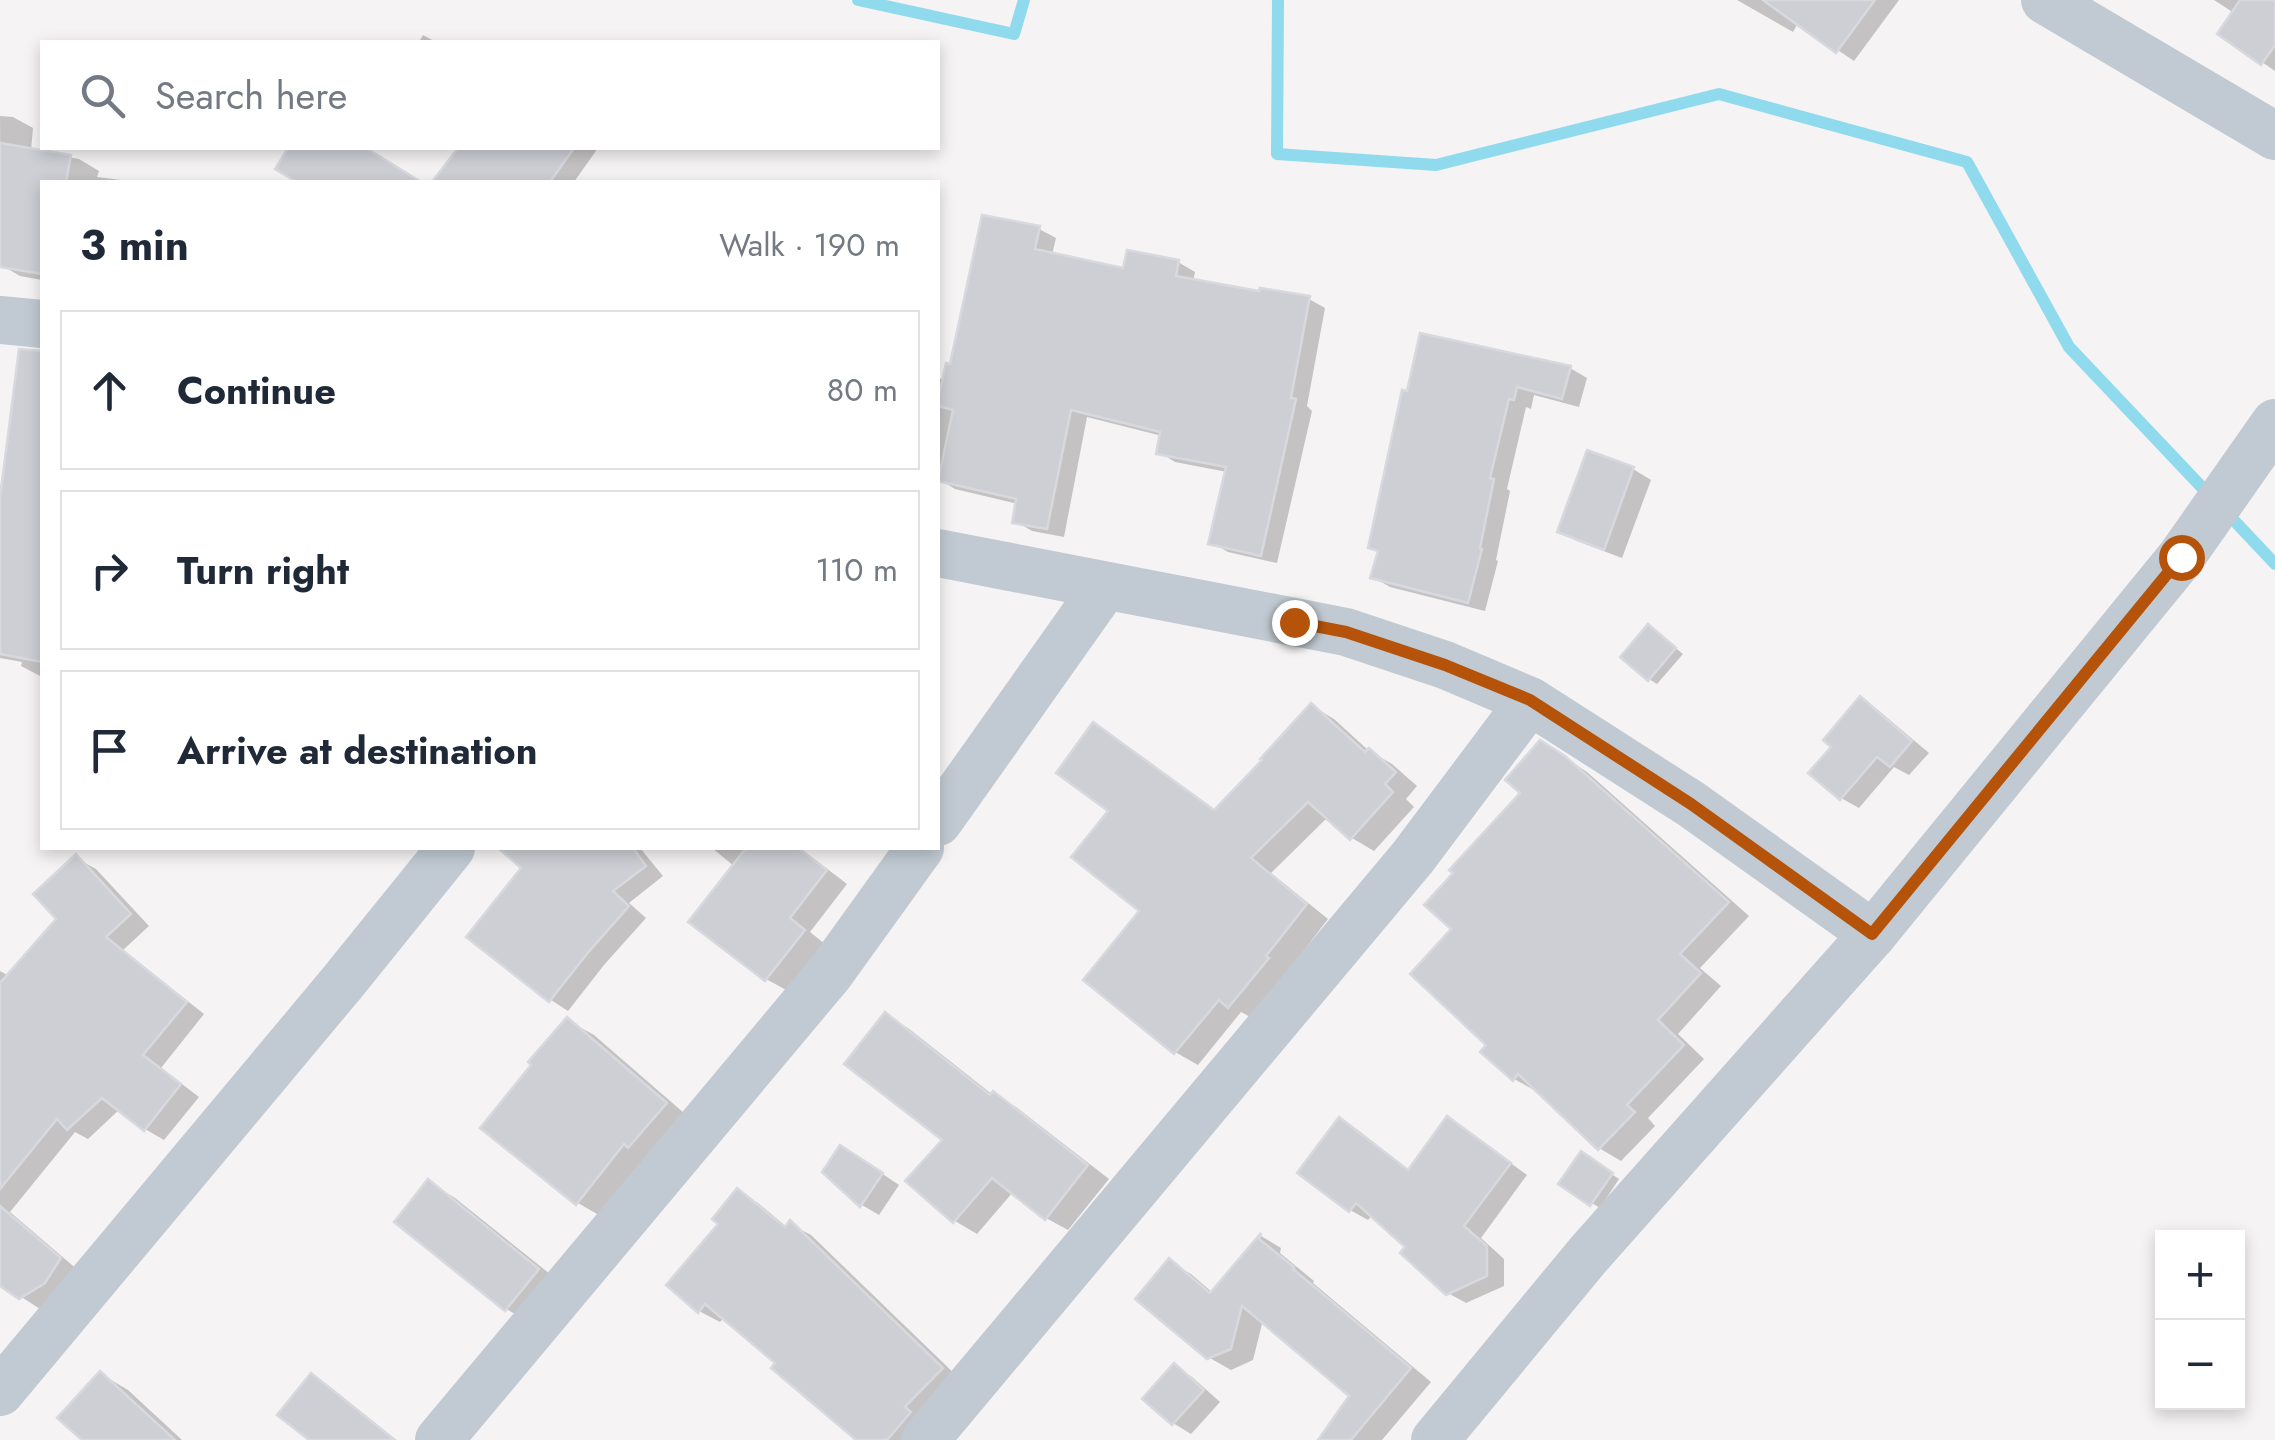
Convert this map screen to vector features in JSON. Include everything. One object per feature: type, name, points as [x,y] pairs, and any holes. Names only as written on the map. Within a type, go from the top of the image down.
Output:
[{"type":"street","points":[[2045,0],[2275,136]]},
{"type":"street","points":[[0,320],[40,324]]},
{"type":"street","points":[[1436,1440],[1588,1255],[1872,934],[2181,557],[2275,423]]},
{"type":"street","points":[[940,553],[1346,632],[1445,665],[1530,700],[1691,804],[1872,934]]},
{"type":"street","points":[[940,819],[1105,586]]},
{"type":"street","points":[[925,1440],[1413,857],[1530,700]]},
{"type":"street","points":[[3,1381],[342,983],[449,850]]},
{"type":"street","points":[[440,1440],[830,974],[919,850]]},
{"type":"building","points":[[1763,0],[1875,0],[1836,53]]},
{"type":"building","points":[[2240,0],[2275,0],[2275,45],[2261,65],[2217,34]]},
{"type":"building","points":[[0,143],[71,155],[66,180],[40,180],[40,274],[0,267]]},
{"type":"building","points":[[287,150],[369,150],[418,180],[294,180],[275,169]]},
{"type":"building","points":[[456,150],[573,150],[551,180],[434,180]]},
{"type":"building","points":[[982,215],[1040,226],[1035,249],[1123,268],[1127,250],[1179,260],[1176,276],[1310,296],[1291,398],[1296,399],[1261,556],[1208,544],[1226,467],[1156,454],[1160,432],[1071,410],[1047,529],[1012,523],[1016,499],[940,481],[953,410],[940,407],[940,391],[946,363],[950,364]]},
{"type":"building","points":[[1420,333],[1571,366],[1562,399],[1517,387],[1514,400],[1509,399],[1490,478],[1494,479],[1482,549],[1468,603],[1370,578],[1378,551],[1368,548],[1402,390],[1407,391]]},
{"type":"building","points":[[19,349],[40,351],[40,662],[0,654],[0,498]]},
{"type":"building","points":[[1587,450],[1634,467],[1604,550],[1557,532]]},
{"type":"building","points":[[1648,624],[1676,648],[1648,681],[1620,657]]},
{"type":"building","points":[[1860,696],[1912,741],[1890,767],[1877,757],[1840,800],[1808,773],[1831,747],[1823,740]]},
{"type":"building","points":[[1311,703],[1365,752],[1369,748],[1396,772],[1385,784],[1393,792],[1350,840],[1308,802],[1251,858],[1307,904],[1228,1008],[1219,1000],[1174,1054],[1083,980],[1139,911],[1071,857],[1108,811],[1056,773],[1093,722],[1214,810]]},
{"type":"building","points":[[1540,740],[1565,756],[1729,902],[1680,954],[1701,973],[1658,1020],[1684,1045],[1627,1105],[1635,1112],[1598,1150],[1518,1074],[1513,1081],[1480,1052],[1486,1045],[1410,974],[1451,929],[1424,905],[1453,873],[1449,870],[1520,793],[1505,780]]},
{"type":"building","points":[[500,850],[634,850],[646,866],[613,891],[629,906],[549,1002],[466,937],[521,868]]},
{"type":"building","points":[[744,850],[801,850],[827,870],[790,918],[805,930],[765,981],[688,922]]},
{"type":"building","points":[[76,854],[131,914],[106,937],[187,1002],[143,1055],[181,1084],[144,1131],[102,1098],[67,1130],[57,1119],[0,1189],[0,983],[56,919],[33,894]]},
{"type":"building","points":[[885,1012],[990,1095],[993,1091],[1088,1165],[1045,1220],[992,1178],[953,1223],[905,1181],[942,1140],[844,1064]]},
{"type":"building","points":[[567,1017],[667,1103],[628,1148],[624,1144],[576,1205],[480,1128]]},
{"type":"building","points":[[1447,1116],[1511,1163],[1464,1226],[1487,1246],[1487,1276],[1446,1295],[1400,1253],[1405,1247],[1356,1203],[1349,1212],[1297,1173],[1339,1117],[1408,1170]]},
{"type":"building","points":[[840,1145],[883,1173],[860,1207],[822,1172]]},
{"type":"building","points":[[1581,1151],[1613,1173],[1590,1206],[1558,1184]]},
{"type":"building","points":[[428,1179],[539,1269],[505,1311],[394,1222]]},
{"type":"building","points":[[737,1188],[785,1227],[790,1220],[943,1368],[905,1407],[911,1412],[887,1440],[856,1440],[771,1368],[775,1363],[705,1304],[698,1313],[666,1285],[718,1224],[712,1219]]},
{"type":"building","points":[[0,1206],[61,1258],[45,1283],[19,1299],[0,1286]]},
{"type":"building","points":[[1261,1233],[1259,1239],[1411,1368],[1351,1440],[1318,1440],[1349,1396],[1242,1306],[1231,1349],[1207,1359],[1135,1299],[1169,1258],[1210,1293]]},
{"type":"building","points":[[1174,1363],[1204,1390],[1172,1425],[1142,1399]]},
{"type":"building","points":[[100,1371],[175,1440],[82,1440],[57,1418]]},
{"type":"building","points":[[311,1373],[395,1440],[309,1440],[277,1415]]},
{"type":"waterway","points":[[858,0],[1014,34],[1024,0]]},
{"type":"waterway","points":[[1278,0],[1277,154],[1436,165],[1719,94],[1967,162],[2069,347],[2212,498]]},
{"type":"waterway","points":[[2226,512],[2275,564]]},
{"type":"route","points":[[1294,622],[1346,632],[1445,665],[1530,700],[1691,804],[1872,934],[2181,557]]}]
